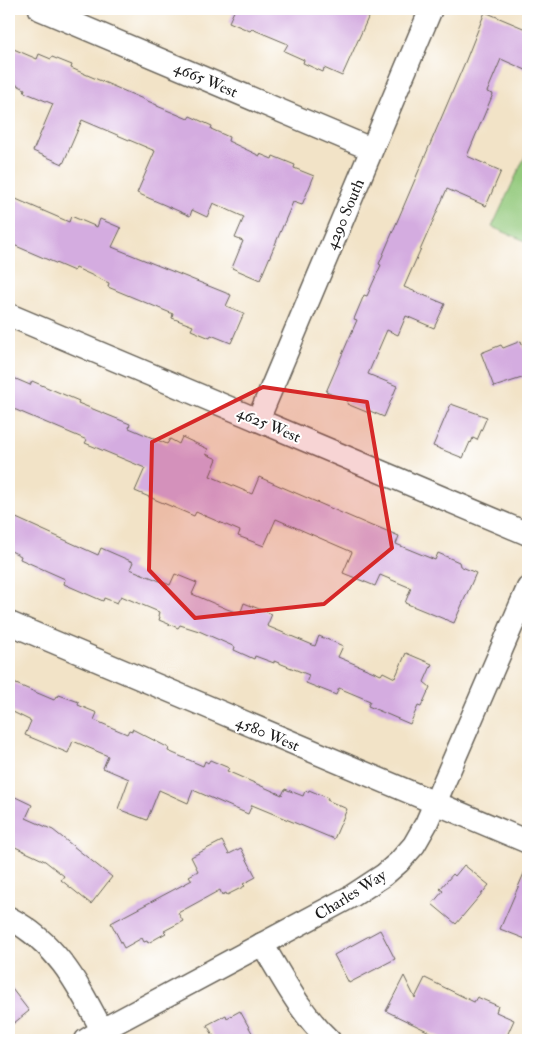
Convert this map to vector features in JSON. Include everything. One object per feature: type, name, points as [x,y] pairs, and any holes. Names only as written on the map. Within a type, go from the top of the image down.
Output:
[{"type":"street","name":"4665 West","points":[[40,9],[371,149]]},
{"type":"street","name":"4290 South","points":[[258,420],[431,9]]},
{"type":"street","name":"4625 West","points":[[9,315],[528,534]]},
{"type":"street","name":"Charles Way","points":[[94,1035],[352,896],[400,862],[414,845],[436,803],[528,588]]},
{"type":"street","name":"4580 West","points":[[9,623],[528,842]]},
{"type":"street","points":[[9,918],[32,932],[60,959],[71,974],[94,1035]]},
{"type":"street","points":[[262,944],[298,1005],[311,1022],[329,1040]]},
{"type":"highlighted area","points":[[263,387],[367,402],[392,548],[324,604],[195,618],[149,570],[152,442]]},
{"type":"green space","points":[[528,150],[528,242],[492,227]]},
{"type":"building","points":[[235,9],[372,9],[342,76],[324,68],[323,72],[303,63],[304,60],[284,51],[288,44],[229,22]]},
{"type":"building","points":[[485,12],[528,30],[528,71],[501,59],[487,92],[493,94],[467,156],[501,171],[486,206],[447,189],[404,287],[445,304],[434,328],[406,316],[398,335],[387,330],[368,374],[397,386],[384,417],[370,411],[369,413],[347,404],[348,401],[326,392],[357,320],[354,319],[364,295],[367,296],[381,265],[379,264]]},
{"type":"building","points":[[9,47],[37,59],[39,54],[72,65],[71,68],[157,106],[188,119],[190,116],[212,126],[211,129],[229,137],[228,141],[260,156],[260,154],[272,159],[273,156],[295,165],[294,168],[314,176],[302,205],[293,202],[260,280],[232,268],[243,241],[235,238],[244,217],[213,203],[207,217],[192,210],[190,216],[137,193],[155,151],[82,120],[63,164],[33,151],[53,104],[24,92],[25,89],[9,81]]},
{"type":"building","points":[[9,196],[69,222],[71,216],[97,227],[100,219],[121,228],[112,247],[231,295],[226,306],[244,313],[231,343],[211,335],[210,338],[191,330],[193,326],[172,318],[173,314],[108,287],[109,283],[76,268],[74,271],[9,243]]},
{"type":"building","points":[[521,341],[528,360],[528,376],[494,387],[481,353],[501,345],[503,348]]},
{"type":"building","points":[[9,376],[30,385],[32,381],[79,401],[78,403],[130,424],[129,428],[167,444],[170,439],[179,444],[182,437],[208,449],[206,454],[217,459],[210,476],[252,494],[259,477],[399,536],[396,544],[435,560],[438,553],[459,562],[460,566],[476,573],[454,623],[405,603],[411,588],[380,575],[375,586],[343,573],[352,552],[276,519],[264,546],[238,536],[240,531],[196,512],[194,516],[135,491],[145,468],[85,443],[87,440],[9,407]]},
{"type":"building","points":[[451,404],[487,417],[477,440],[473,438],[463,458],[433,446]]},
{"type":"building","points":[[14,517],[98,555],[101,548],[133,562],[130,569],[170,585],[175,574],[197,583],[192,594],[240,614],[244,603],[272,614],[267,626],[315,646],[319,636],[343,646],[338,657],[381,675],[383,672],[395,678],[406,653],[432,664],[424,682],[430,687],[421,707],[418,706],[410,724],[368,706],[370,701],[339,688],[336,695],[306,683],[309,675],[274,661],[274,663],[255,656],[254,659],[234,650],[235,647],[199,631],[180,625],[178,628],[159,620],[159,612],[121,596],[117,603],[104,598],[103,601],[64,584],[65,579],[20,559],[21,556],[9,550],[9,529]]},
{"type":"building","points":[[9,681],[54,700],[59,695],[79,702],[78,705],[97,713],[94,720],[127,734],[132,729],[169,748],[168,751],[203,766],[205,761],[208,763],[210,760],[229,768],[227,771],[282,795],[285,789],[303,796],[305,791],[308,792],[309,790],[347,809],[334,839],[252,805],[248,814],[193,790],[188,803],[159,790],[147,820],[118,809],[129,779],[103,768],[108,756],[73,741],[68,753],[25,735],[31,721],[9,710]]},
{"type":"building","points":[[9,794],[32,805],[26,818],[53,830],[112,877],[91,904],[61,880],[64,876],[45,861],[13,846],[9,855]]},
{"type":"building","points":[[222,841],[229,854],[241,848],[256,877],[243,884],[245,886],[227,895],[226,893],[222,895],[220,890],[178,913],[183,921],[164,931],[166,933],[148,943],[147,941],[144,942],[142,938],[124,948],[111,923],[192,880],[189,876],[198,871],[191,857]]},
{"type":"building","points":[[528,864],[528,940],[500,929]]},
{"type":"building","points":[[464,865],[489,885],[456,924],[432,904],[443,891],[440,889]]},
{"type":"building","points":[[380,930],[395,959],[349,983],[334,955]]},
{"type":"building","points":[[404,976],[415,998],[425,978],[474,1002],[477,997],[498,1006],[496,1012],[514,1020],[505,1040],[446,1040],[386,1011]]},
{"type":"building","points":[[9,985],[29,1011],[9,1027]]},
{"type":"building","points":[[240,1011],[256,1040],[216,1040],[207,1025],[226,1015],[227,1018]]}]
